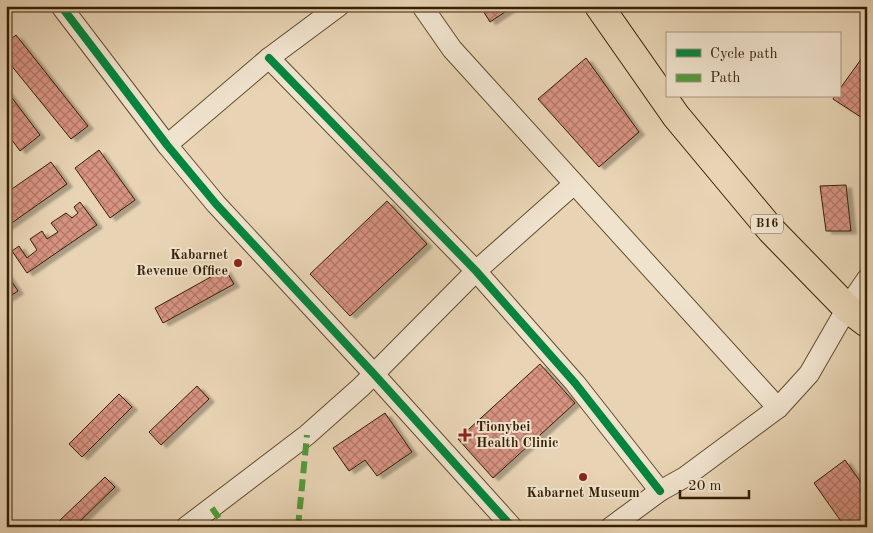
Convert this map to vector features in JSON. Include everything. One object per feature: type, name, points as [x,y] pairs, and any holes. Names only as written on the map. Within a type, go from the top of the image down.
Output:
[{"type":"main road","name":"B16","points":[[599,6],[676,116],[772,230],[857,315]]},
{"type":"street","points":[[62,6],[167,145],[216,204],[373,373],[512,527]]},
{"type":"street","points":[[167,145],[269,58],[340,6]]},
{"type":"street","points":[[422,6],[452,49],[778,408]]},
{"type":"street","points":[[269,58],[476,271],[575,383],[660,491]]},
{"type":"street","points":[[186,527],[307,435],[361,387],[476,271],[574,184]]},
{"type":"street","points":[[611,527],[660,491],[685,477],[778,408],[809,374],[857,315],[867,279]]},
{"type":"building","points":[[480,6],[514,6],[490,22]]},
{"type":"building","points":[[16,35],[88,126],[71,139],[6,59],[6,43]]},
{"type":"building","points":[[867,51],[867,121],[833,99],[840,98],[840,89]]},
{"type":"building","points":[[586,58],[639,132],[599,167],[538,99]]},
{"type":"building","points":[[6,90],[40,135],[20,151],[6,132]]},
{"type":"building","points":[[99,150],[135,200],[110,218],[75,168]]},
{"type":"building","points":[[51,162],[67,184],[6,227],[6,193]]},
{"type":"building","points":[[846,185],[851,231],[826,231],[820,186]]},
{"type":"building","points":[[387,201],[427,244],[350,316],[310,274]]},
{"type":"building","points":[[80,202],[97,225],[27,273],[12,251],[19,246],[27,258],[37,250],[30,239],[42,231],[47,239],[58,232],[51,223],[66,213],[72,218],[78,213],[74,207]]},
{"type":"building","points":[[225,269],[234,284],[163,323],[155,308]]},
{"type":"building","points":[[6,273],[18,291],[6,299]]},
{"type":"building","points":[[540,364],[575,403],[493,478],[458,439]]},
{"type":"building","points":[[197,386],[209,399],[161,445],[149,432]]},
{"type":"building","points":[[119,394],[132,407],[82,457],[69,444]]},
{"type":"building","points":[[385,413],[412,452],[377,476],[365,460],[349,471],[333,448]]},
{"type":"building","points":[[845,460],[867,491],[867,527],[845,527],[814,483]]},
{"type":"building","points":[[105,477],[115,487],[74,527],[59,527],[56,524]]},
{"type":"marked path","points":[[298,527],[307,435]]},
{"type":"marked path","points":[[212,508],[225,527]]},
{"type":"cycle path","points":[[61,6],[167,145],[216,204],[373,373],[512,527]]},
{"type":"cycle path","points":[[269,58],[476,271],[575,383],[660,491]]},
{"type":"place","name":"Kabarnet Revenue Office","points":[[238,263]]},
{"type":"place","name":"Tionybei Health Clinic","points":[[465,435]]},
{"type":"place","name":"Kabarnet Museum","points":[[583,477]]}]
